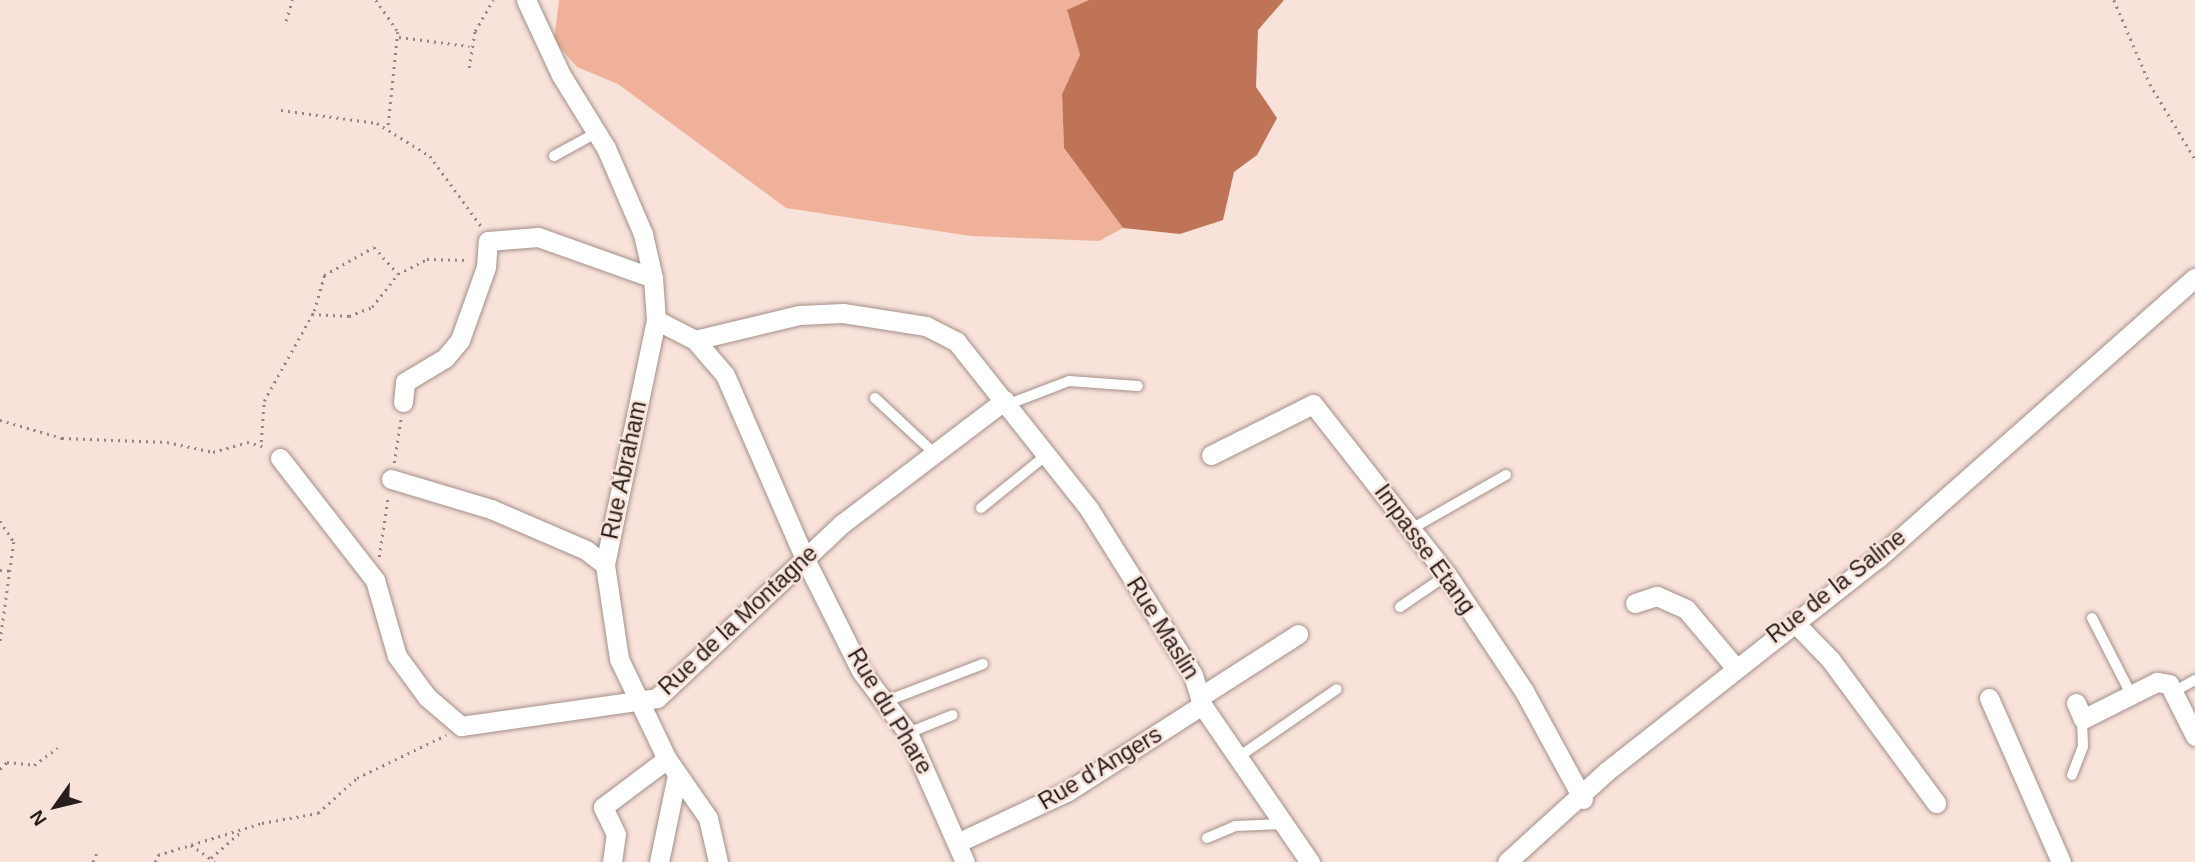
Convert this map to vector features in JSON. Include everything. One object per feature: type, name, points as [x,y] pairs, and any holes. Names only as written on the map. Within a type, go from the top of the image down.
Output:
[{"type":"street","name":"Rue Abraham","points":[[526,0],[561,75],[596,133],[643,234],[653,278],[656,320],[605,565],[613,633],[635,698],[672,767],[708,818],[718,862]]},
{"type":"street","points":[[402,402],[405,382],[445,358],[460,340],[486,262],[488,241],[538,237],[653,278]]},
{"type":"street","name":"Rue de la Saline","points":[[1519,858],[1583,799],[1607,771],[1735,667],[1878,558],[2195,278]]},
{"type":"street","name":"Rue Maslin","points":[[695,340],[799,315],[843,313],[926,326],[956,341],[1007,402],[1044,457],[1089,509],[1237,758],[1310,862]]},
{"type":"street","points":[[656,320],[695,340]]},
{"type":"street","name":"Rue du Phare","points":[[695,340],[725,375],[804,557],[861,671],[908,733],[957,855]]},
{"type":"street","name":"Rue de la Montagne","points":[[461,726],[635,698],[657,698],[804,557],[933,452],[1007,402]]},
{"type":"street","name":"Impasse Etang","points":[[1211,456],[1313,404],[1413,528],[1447,575],[1524,691],[1583,799]]},
{"type":"street","points":[[280,458],[375,580],[397,656],[427,697],[461,726]]},
{"type":"street","points":[[391,479],[491,509],[605,565]]},
{"type":"street","points":[[1635,603],[1657,596],[1686,609],[1735,667]]},
{"type":"street","points":[[1794,622],[1830,659],[1936,803]]},
{"type":"street","name":"Rue d'Angers","points":[[957,855],[1068,792],[1298,634]]},
{"type":"street","points":[[2080,711],[2132,696],[2157,682],[2175,691],[2195,736]]},
{"type":"street","points":[[1989,698],[2062,862]]},
{"type":"street","points":[[612,862],[616,834],[603,807],[672,767]]},
{"type":"street","points":[[659,862],[672,767]]},
{"type":"lane","points":[[554,156],[596,133]]},
{"type":"lane","points":[[1007,402],[1069,381],[1138,386]]},
{"type":"lane","points":[[875,398],[933,452]]},
{"type":"lane","points":[[981,508],[1044,457]]},
{"type":"lane","points":[[1413,528],[1506,475]]},
{"type":"lane","points":[[1400,607],[1447,575]]},
{"type":"lane","points":[[2092,618],[2132,696]]},
{"type":"lane","points":[[883,702],[983,664]]},
{"type":"lane","points":[[2175,691],[2195,680]]},
{"type":"lane","points":[[1237,758],[1337,689]]},
{"type":"lane","points":[[2072,775],[2083,747],[2080,711]]},
{"type":"lane","points":[[908,733],[953,715]]},
{"type":"lane","points":[[1207,838],[1235,826],[1283,824]]},
{"type":"path","points":[[286,21],[292,0]]},
{"type":"path","points":[[376,0],[398,37],[388,129]]},
{"type":"path","points":[[469,68],[475,31],[493,0]]},
{"type":"path","points":[[2114,0],[2150,84],[2195,159]]},
{"type":"path","points":[[398,37],[468,46]]},
{"type":"path","points":[[281,110],[337,114],[388,129],[430,156],[488,241]]},
{"type":"path","points":[[261,443],[264,401],[312,314],[324,275],[374,247],[398,274]]},
{"type":"path","points":[[312,314],[349,316],[372,307],[398,274],[435,257],[486,262]]},
{"type":"path","points":[[0,420],[62,438],[167,442],[213,452],[261,443],[280,458]]},
{"type":"path","points":[[0,521],[13,535],[14,571],[0,643]]},
{"type":"path","points":[[0,570],[14,571]]},
{"type":"path","points":[[155,862],[158,855],[245,828],[318,813],[357,778],[461,726]]},
{"type":"path","points":[[1,767],[34,765],[57,748]]},
{"type":"path","points":[[211,858],[245,828]]},
{"type":"path","points":[[191,845],[215,862]]},
{"type":"path","points":[[93,862],[96,854]]},
{"type":"shaded area","points":[[559,0],[1089,0],[1067,11],[1080,55],[1062,94],[1064,148],[1123,228],[1099,241],[971,236],[786,208],[618,84],[577,67],[554,41]]},
{"type":"shaded area","points":[[1089,0],[1284,0],[1258,30],[1256,87],[1277,118],[1257,155],[1234,172],[1223,220],[1180,234],[1123,228],[1064,148],[1062,94],[1080,55],[1067,10]]}]
